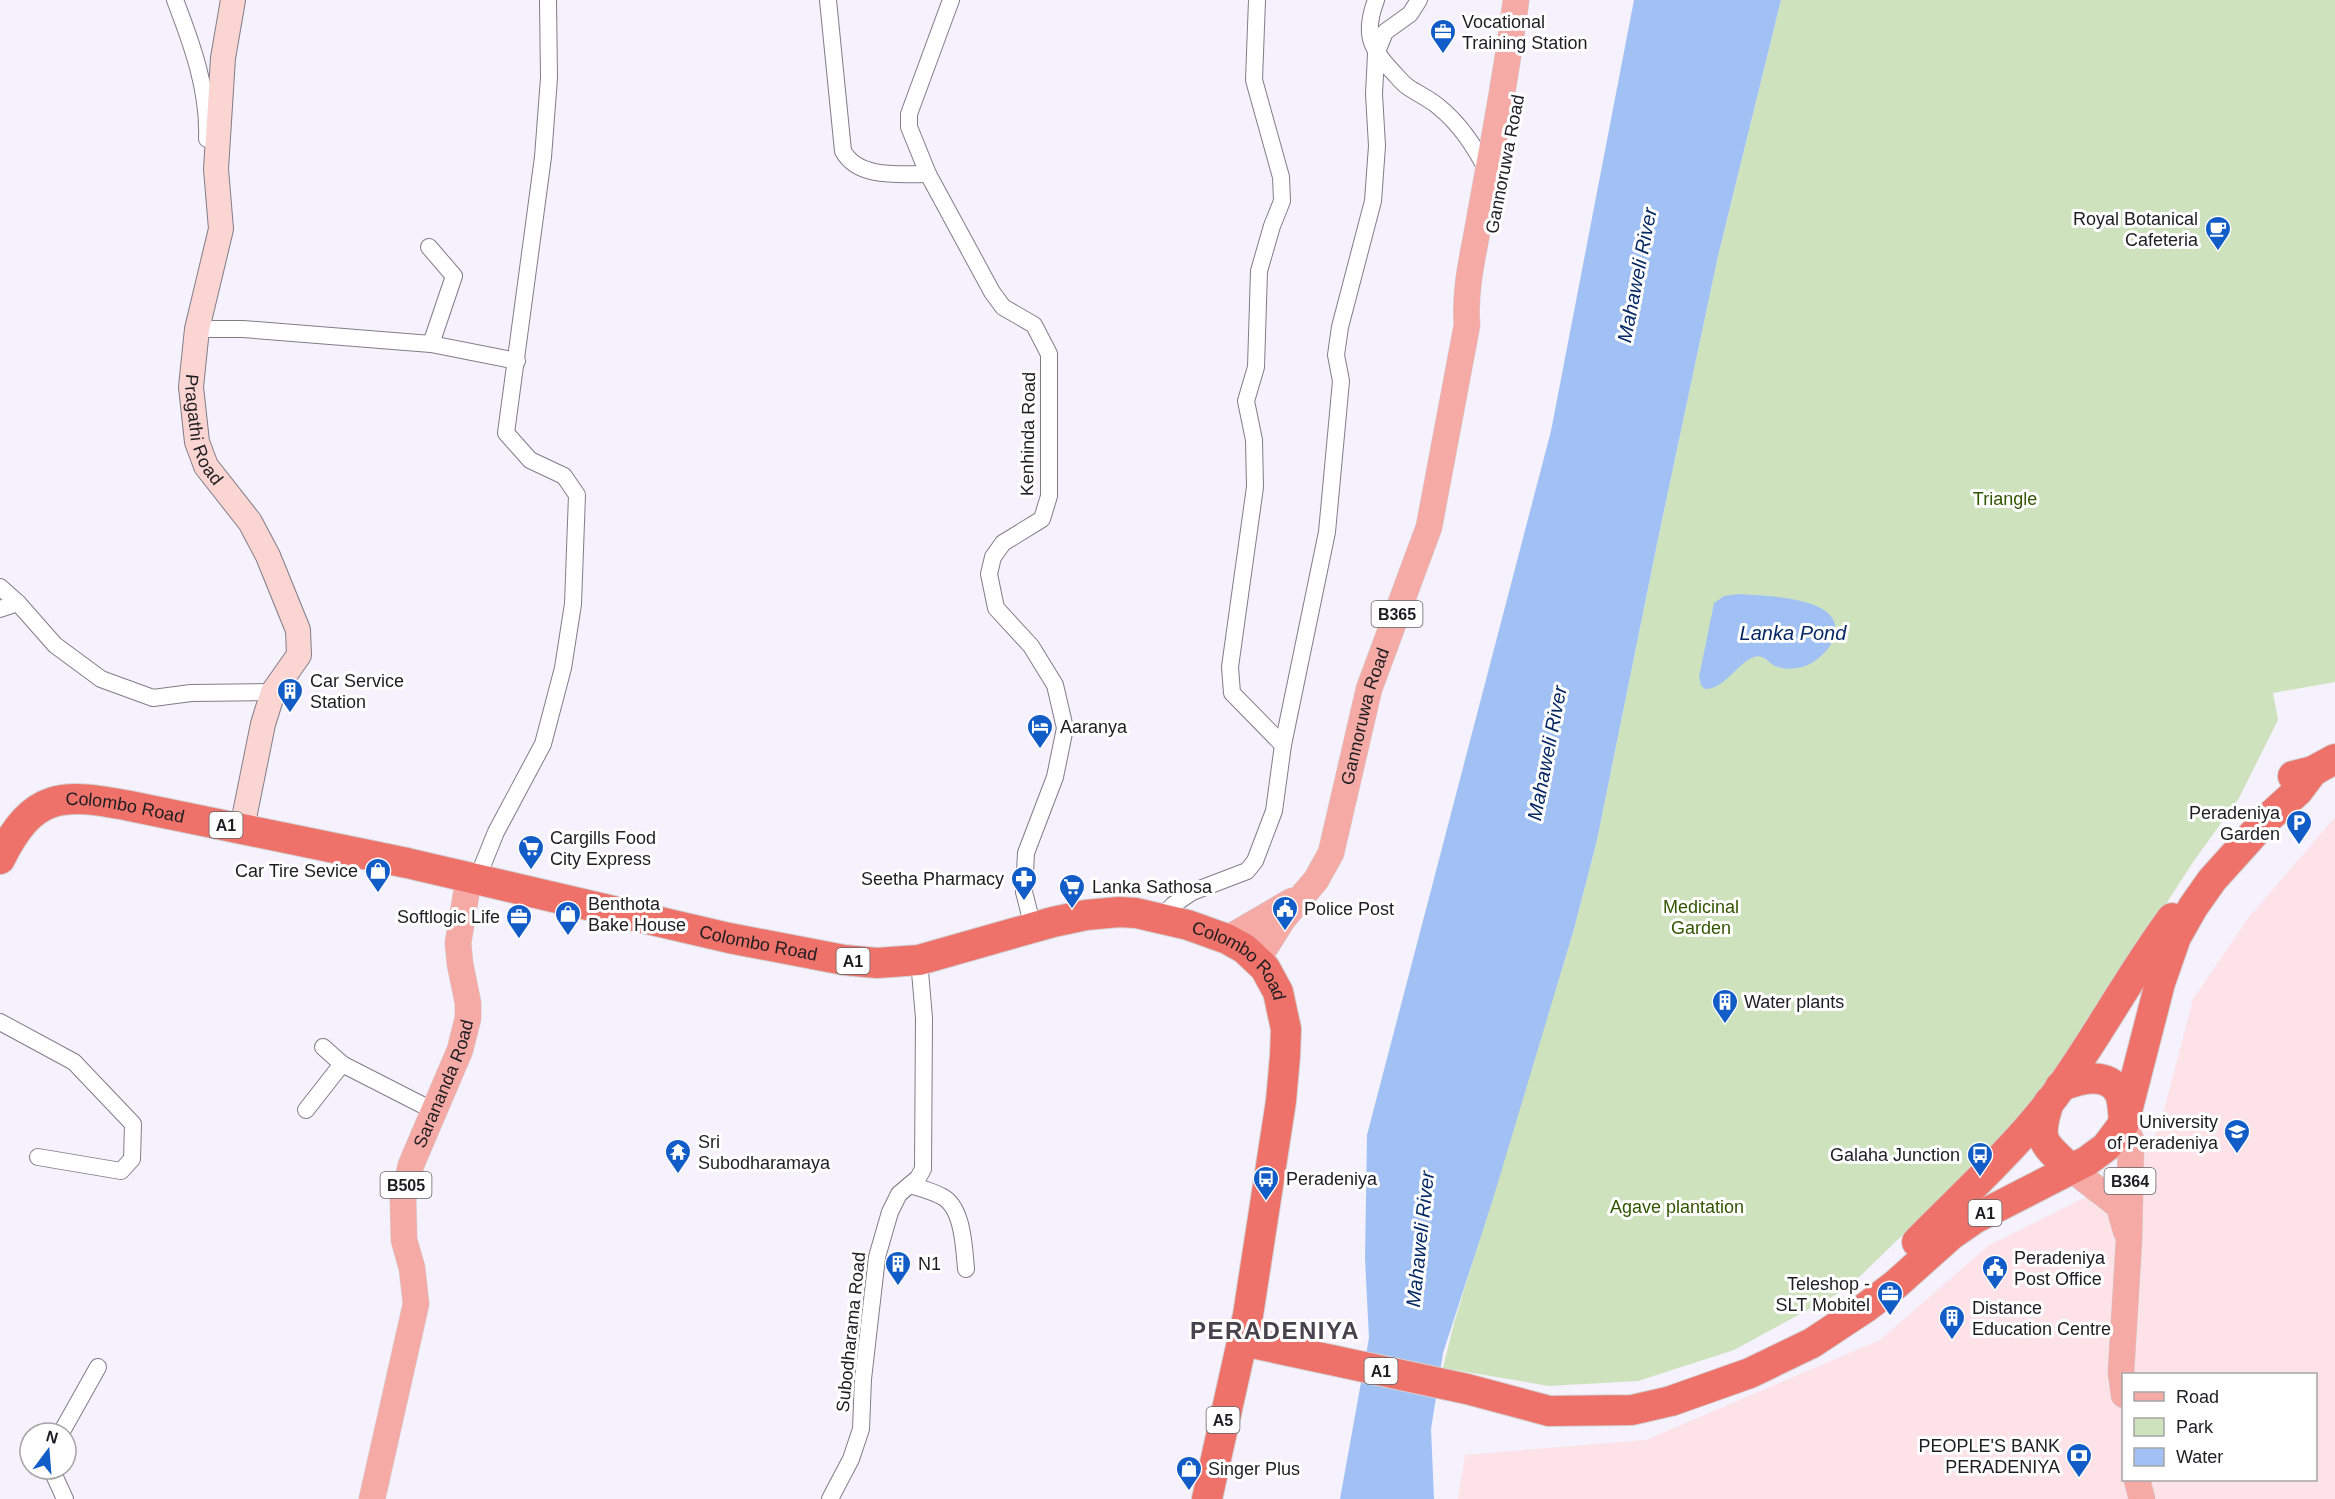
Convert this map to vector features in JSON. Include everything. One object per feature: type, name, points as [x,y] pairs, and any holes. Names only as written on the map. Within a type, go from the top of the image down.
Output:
[{"type":"highway","name":"A1","points":[[1467,1389],[1548,1400],[1633,1396],[1697,1379],[1787,1339],[1835,1313],[1865,1292],[1892,1268],[1995,1162],[2055,1094],[2164,928],[2221,845],[2253,805],[2287,778],[2324,765]]},
{"type":"highway","name":"A1","points":[[1242,1341],[1467,1389],[1549,1411],[1632,1410],[1703,1391],[1812,1343],[1865,1308],[1895,1285],[1944,1241],[1974,1219],[2087,1161],[2106,1147],[2124,1123],[2160,983],[2176,937],[2193,907],[2212,880],[2267,819],[2324,765]]},
{"type":"highway","name":"Colombo Road","points":[[0,859],[13,834],[27,817],[45,805],[64,799],[100,800],[473,878],[818,957],[877,963],[919,960],[1033,927],[1103,913],[1136,913],[1161,918],[1227,939],[1258,959],[1273,980],[1282,1002],[1286,1029],[1281,1101],[1242,1341]]},
{"type":"highway","points":[[2070,1168],[2045,1144],[2041,1127],[2055,1094],[2073,1081],[2094,1077],[2110,1084],[2120,1094],[2124,1123]]},
{"type":"highway","name":"A5","points":[[1207,1499],[1242,1341]]},
{"type":"main road","name":"Gannoruwa Road","points":[[1258,959],[1283,919],[1316,880],[1331,853],[1369,689],[1412,579],[1429,527],[1467,325],[1466,307],[1471,268],[1508,66],[1516,0]]},
{"type":"main road","name":"Gannoruwa Road","points":[[1467,325],[1475,310],[1481,286],[1511,137],[1533,0]]},
{"type":"main road","name":"Sarananda Road","points":[[372,1499],[416,1304],[412,1268],[404,1240],[403,1199],[411,1165],[460,1050],[468,1018],[468,1004],[458,944],[473,878]]},
{"type":"main road","name":"Gannoruwa Road","points":[[1227,939],[1303,894]]},
{"type":"main road","name":"B364","points":[[2122,1380],[2131,1140],[2124,1123]]},
{"type":"main road","name":"B364","points":[[2070,1168],[2119,1206],[2129,1240]]},
{"type":"main road","points":[[2138,1481],[2142,1499]]},
{"type":"street","points":[[175,0],[194,48],[208,121],[206,153],[218,241]]},
{"type":"street","name":"Pragathi Road","points":[[233,0],[223,58],[217,158],[221,229],[197,329],[191,387],[197,442],[206,466],[250,522],[268,556],[298,630],[299,655],[273,692],[263,724],[242,828]]},
{"type":"street","points":[[473,878],[543,744],[563,668],[573,604],[577,495],[564,476],[530,460],[506,433],[543,157],[549,78],[548,0]]},
{"type":"street","points":[[828,0],[843,151],[848,162],[859,168],[892,174],[928,174],[909,127],[909,114],[951,0]]},
{"type":"street","points":[[1257,0],[1254,80],[1264,121],[1274,146],[1282,201],[1259,271],[1256,367],[1246,401],[1254,440],[1255,487],[1230,667],[1232,693],[1283,745]]},
{"type":"street","points":[[1376,0],[1370,37],[1376,54],[1406,86],[1438,105],[1459,125],[1472,143],[1488,174]]},
{"type":"street","points":[[1161,918],[1173,905],[1192,892],[1247,871],[1255,861],[1274,811],[1283,745],[1327,532],[1341,381],[1336,355],[1340,327],[1373,201],[1377,146],[1374,94],[1376,54],[1385,32],[1410,14],[1419,0]]},
{"type":"street","name":"Kenhinda Road","points":[[928,174],[992,292],[1003,307],[1034,325],[1049,354],[1049,496],[1042,519],[1003,543],[993,557],[989,574],[996,608],[1031,646],[1055,685],[1065,728],[1055,777],[1026,853],[1024,892],[1033,927]]},
{"type":"street","points":[[429,247],[454,276],[431,344]]},
{"type":"street","points":[[197,329],[243,329],[431,344],[517,361]]},
{"type":"street","points":[[0,587],[18,603],[55,645],[101,679],[153,698],[191,693],[273,692]]},
{"type":"street","points":[[0,609],[18,603]]},
{"type":"street","name":"Subodharama Road","points":[[830,1499],[851,1459],[861,1429],[863,1379],[877,1257],[890,1212],[899,1194],[918,1179],[922,1169],[924,1018],[919,960]]},
{"type":"street","points":[[0,1022],[74,1062],[134,1124],[132,1159],[121,1171],[38,1157]]},
{"type":"street","points":[[323,1047],[342,1064],[434,1111]]},
{"type":"street","points":[[306,1110],[342,1064]]},
{"type":"street","points":[[910,1185],[943,1196],[952,1205],[962,1230],[966,1269]]},
{"type":"street","points":[[68,1421],[98,1367]]},
{"type":"street","points":[[57,1481],[65,1499]]},
{"type":"shaded area","name":"University of Peradeniya","points":[[2335,817],[2335,1499],[1458,1499],[1465,1455],[1646,1440],[1880,1340],[1988,1246],[2120,1180],[2159,1129],[2193,999],[2249,917]]},
{"type":"green space","name":"Triangle","points":[[1781,0],[2335,0],[2335,682],[2273,693],[2278,720],[2239,798],[2193,862],[2045,1092],[2024,1117],[1848,1288],[1734,1350],[1638,1381],[1549,1386],[1443,1368],[1454,1323],[1574,929],[1597,840],[1718,256]]},
{"type":"water","name":"Mahaweli River","points":[[1634,0],[1781,0],[1718,256],[1597,840],[1574,929],[1493,1199],[1443,1353],[1431,1429],[1434,1499],[1340,1499],[1369,1338],[1365,1259],[1367,1135],[1551,431]]},
{"type":"water","name":"Lanka Pond","points":[[1739,594],[1785,598],[1819,607],[1830,615],[1835,627],[1832,642],[1821,656],[1805,666],[1784,669],[1758,656],[1748,660],[1719,685],[1705,689],[1699,677],[1714,603],[1724,596]]},
{"type":"place","name":"Vocational Training Station","points":[[1443,55]]},
{"type":"place","name":"Royal Botanical Cafeteria","points":[[2218,252]]},
{"type":"place","name":"Car Service Station","points":[[290,714]]},
{"type":"place","name":"Aaranya","points":[[1040,750]]},
{"type":"place","name":"Peradeniya Garden","points":[[2299,846]]},
{"type":"place","name":"Cargills Food City Express","points":[[531,871]]},
{"type":"place","name":"Car Tire Sevice","points":[[378,894]]},
{"type":"place","name":"Seetha Pharmacy","points":[[1024,902]]},
{"type":"place","name":"Lanka Sathosa","points":[[1072,910]]},
{"type":"place","name":"Police Post","points":[[1285,932]]},
{"type":"place","name":"Benthota Bake House","points":[[568,937]]},
{"type":"place","name":"Softlogic Life","points":[[519,940]]},
{"type":"place","name":"Water plants","points":[[1725,1025]]},
{"type":"place","name":"University of Peradeniya","points":[[2237,1155]]},
{"type":"place","name":"Sri Subodharamaya","points":[[678,1175]]},
{"type":"place","name":"Galaha Junction","points":[[1980,1178]]},
{"type":"place","name":"Peradeniya","points":[[1266,1202]]},
{"type":"place","name":"N1","points":[[898,1287]]},
{"type":"place","name":"Peradeniya Post Office","points":[[1995,1291]]},
{"type":"place","name":"Teleshop - SLT Mobitel","points":[[1890,1317]]},
{"type":"place","name":"Distance Education Centre","points":[[1952,1341]]},
{"type":"place","name":"PEOPLE'S BANK PERADENIYA","points":[[2079,1479]]},
{"type":"place","name":"Singer Plus","points":[[1189,1492]]},
{"type":"district","name":"PERADENIYA","points":[[1275,1330]]},
{"type":"park label","name":"Medicinal Garden","points":[[1701,917]]},
{"type":"park label","name":"Agave plantation","points":[[1677,1207]]}]
